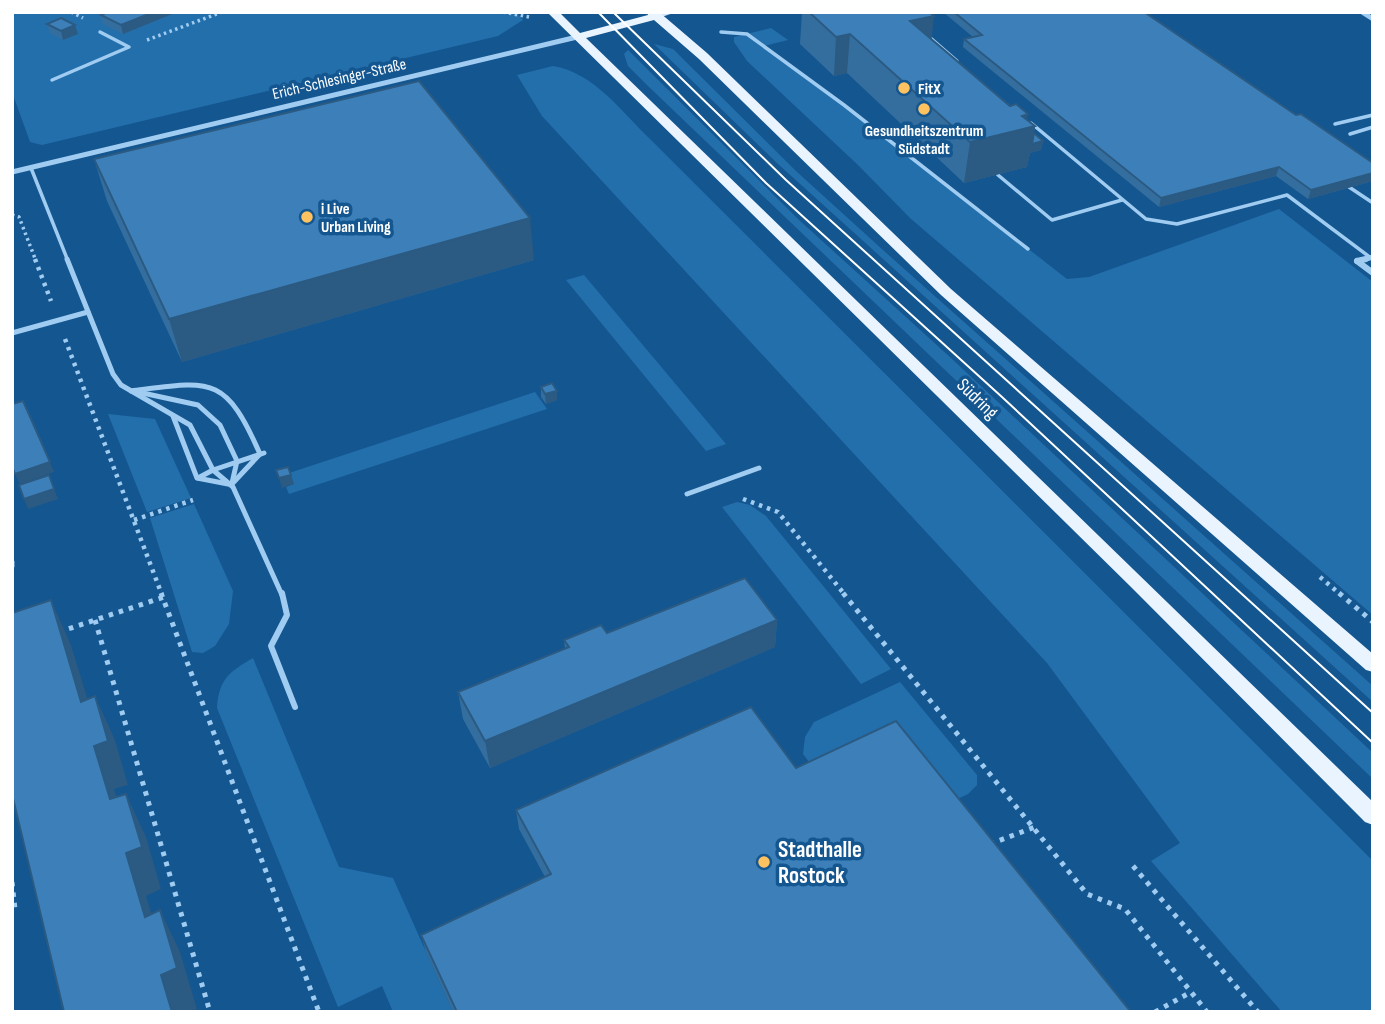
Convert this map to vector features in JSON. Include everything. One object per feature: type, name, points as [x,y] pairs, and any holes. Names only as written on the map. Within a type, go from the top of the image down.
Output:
[{"type":"main road","name":"Südring","points":[[552,12],[1109,554],[1373,816]]},
{"type":"main road","name":"Erich-Schlesinger-Straße","points":[[577,37],[660,14]]},
{"type":"main road","points":[[660,14],[946,292],[1373,665]]},
{"type":"street","points":[[1362,12],[1373,19]]},
{"type":"street","name":"Erich-Schlesinger-Straße","points":[[12,172],[577,37]]},
{"type":"street","points":[[1372,258],[1357,261],[1373,273]]},
{"type":"lane","points":[[918,28],[966,69]]},
{"type":"lane","points":[[100,32],[129,47]]},
{"type":"lane","points":[[720,32],[747,34],[845,105],[1028,249]]},
{"type":"lane","points":[[52,80],[129,47]]},
{"type":"lane","points":[[943,63],[956,60]]},
{"type":"lane","points":[[1335,124],[1373,115]]},
{"type":"lane","points":[[1028,121],[1146,219],[1177,224],[1287,195],[1372,258]]},
{"type":"lane","points":[[1350,134],[1373,127]]},
{"type":"lane","points":[[31,169],[113,374],[121,385],[190,425],[214,470],[232,486],[282,594],[287,615],[271,646],[295,708]]},
{"type":"lane","points":[[998,175],[1052,220],[1122,200]]},
{"type":"lane","points":[[1349,187],[1373,203]]},
{"type":"lane","points":[[12,333],[88,312]]},
{"type":"lane","points":[[131,391],[177,385],[213,387],[230,400],[262,453]]},
{"type":"lane","points":[[131,391],[198,405],[220,425],[237,461],[232,486]]},
{"type":"lane","points":[[173,416],[197,478]]},
{"type":"lane","points":[[197,478],[262,453]]},
{"type":"lane","points":[[232,486],[262,453]]},
{"type":"lane","points":[[687,494],[759,468]]},
{"type":"lane","points":[[197,478],[232,486]]},
{"type":"path","points":[[129,47],[222,12]]},
{"type":"path","points":[[503,12],[534,18]]},
{"type":"path","points":[[12,215],[19,217],[319,1012]]},
{"type":"path","points":[[134,520],[232,486]]},
{"type":"path","points":[[737,497],[778,512],[1087,894],[1125,909],[1207,1012]]},
{"type":"path","points":[[1314,572],[1373,622]]},
{"type":"path","points":[[48,636],[164,597]]},
{"type":"path","points":[[95,620],[210,1012]]},
{"type":"path","points":[[979,848],[1035,827]]},
{"type":"path","points":[[1133,866],[1258,1012]]},
{"type":"path","points":[[12,882],[15,909],[12,911]]},
{"type":"path","points":[[1155,1012],[1191,992]]},
{"type":"shaded area","points":[[12,12],[516,12],[523,20],[498,36],[42,145],[30,142],[12,92]]},
{"type":"shaded area","points":[[771,28],[788,40],[764,46],[1067,279],[1089,277],[1279,209],[1373,282],[1373,615],[910,218],[747,61],[734,42],[734,37]]},
{"type":"shaded area","points":[[654,44],[673,49],[796,171],[1373,686],[1373,702],[778,164]]},
{"type":"shaded area","points":[[628,50],[798,219],[951,358],[1373,753],[1373,779],[648,86],[628,66],[624,54]]},
{"type":"shaded area","points":[[553,66],[581,76],[606,94],[1373,861],[1373,1012],[1282,1012],[1151,861],[1180,843],[1047,663],[542,116],[517,75]]},
{"type":"shaded area","points":[[584,275],[726,444],[706,451],[566,280]]},
{"type":"shaded area","points":[[535,392],[547,409],[289,494],[286,487],[294,484],[280,476]]},
{"type":"shaded area","points":[[108,414],[155,419],[191,498],[147,512]]},
{"type":"shaded area","points":[[737,502],[750,505],[766,516],[891,669],[861,684],[722,507]]},
{"type":"shaded area","points":[[194,504],[233,591],[229,624],[215,646],[203,653],[192,652],[150,518]]},
{"type":"shaded area","points":[[253,658],[339,867],[393,878],[453,1012],[393,1012],[382,986],[338,1007],[217,708],[220,690],[227,677]]},
{"type":"shaded area","points":[[900,682],[977,775],[977,785],[968,794],[945,805],[819,775],[803,754],[805,737],[814,722]]},
{"type":"building","points":[[108,12],[154,12],[121,25],[101,15]]},
{"type":"building","points":[[809,12],[929,12],[934,16],[910,21],[1010,106],[1016,104],[1028,114],[1022,116],[1035,126],[970,142],[850,34],[836,37]]},
{"type":"building","points":[[954,12],[1144,12],[1296,115],[1301,114],[1373,163],[1373,173],[1311,190],[1279,167],[1161,198],[964,39],[982,35]]},
{"type":"building","points":[[61,18],[75,25],[61,31],[47,24]]},
{"type":"building","points":[[419,81],[530,218],[169,319],[94,159]]},
{"type":"building","points":[[1034,133],[1043,141],[1032,144]]},
{"type":"building","points":[[552,383],[557,391],[545,394],[541,387]]},
{"type":"building","points":[[23,401],[50,462],[15,474],[12,467],[12,404]]},
{"type":"building","points":[[288,467],[291,475],[279,478],[276,470]]},
{"type":"building","points":[[49,475],[54,489],[24,499],[19,485]]},
{"type":"building","points":[[745,578],[777,620],[485,741],[458,692],[569,647],[564,640],[601,625],[607,633]]},
{"type":"building","points":[[51,600],[81,702],[95,696],[108,741],[94,746],[110,799],[126,794],[142,847],[126,853],[145,917],[160,910],[177,968],[161,975],[172,1012],[64,1012],[12,794],[12,613]]},
{"type":"building","name":"Stadthalle Rostock","points":[[751,707],[796,768],[896,721],[1131,1012],[457,1012],[421,935],[551,874],[516,810]]},
{"type":"tram line","points":[[598,12],[766,183],[1002,397],[1373,743]]},
{"type":"tram line","points":[[613,12],[786,180],[1373,713]]},
{"type":"place","name":"FitX","points":[[904,88]]},
{"type":"place","name":"Gesundheitszentrum Südstadt","points":[[924,109]]},
{"type":"place","name":"i Live Urban Living","points":[[307,217]]},
{"type":"place","name":"Stadthalle Rostock","points":[[764,862]]}]
